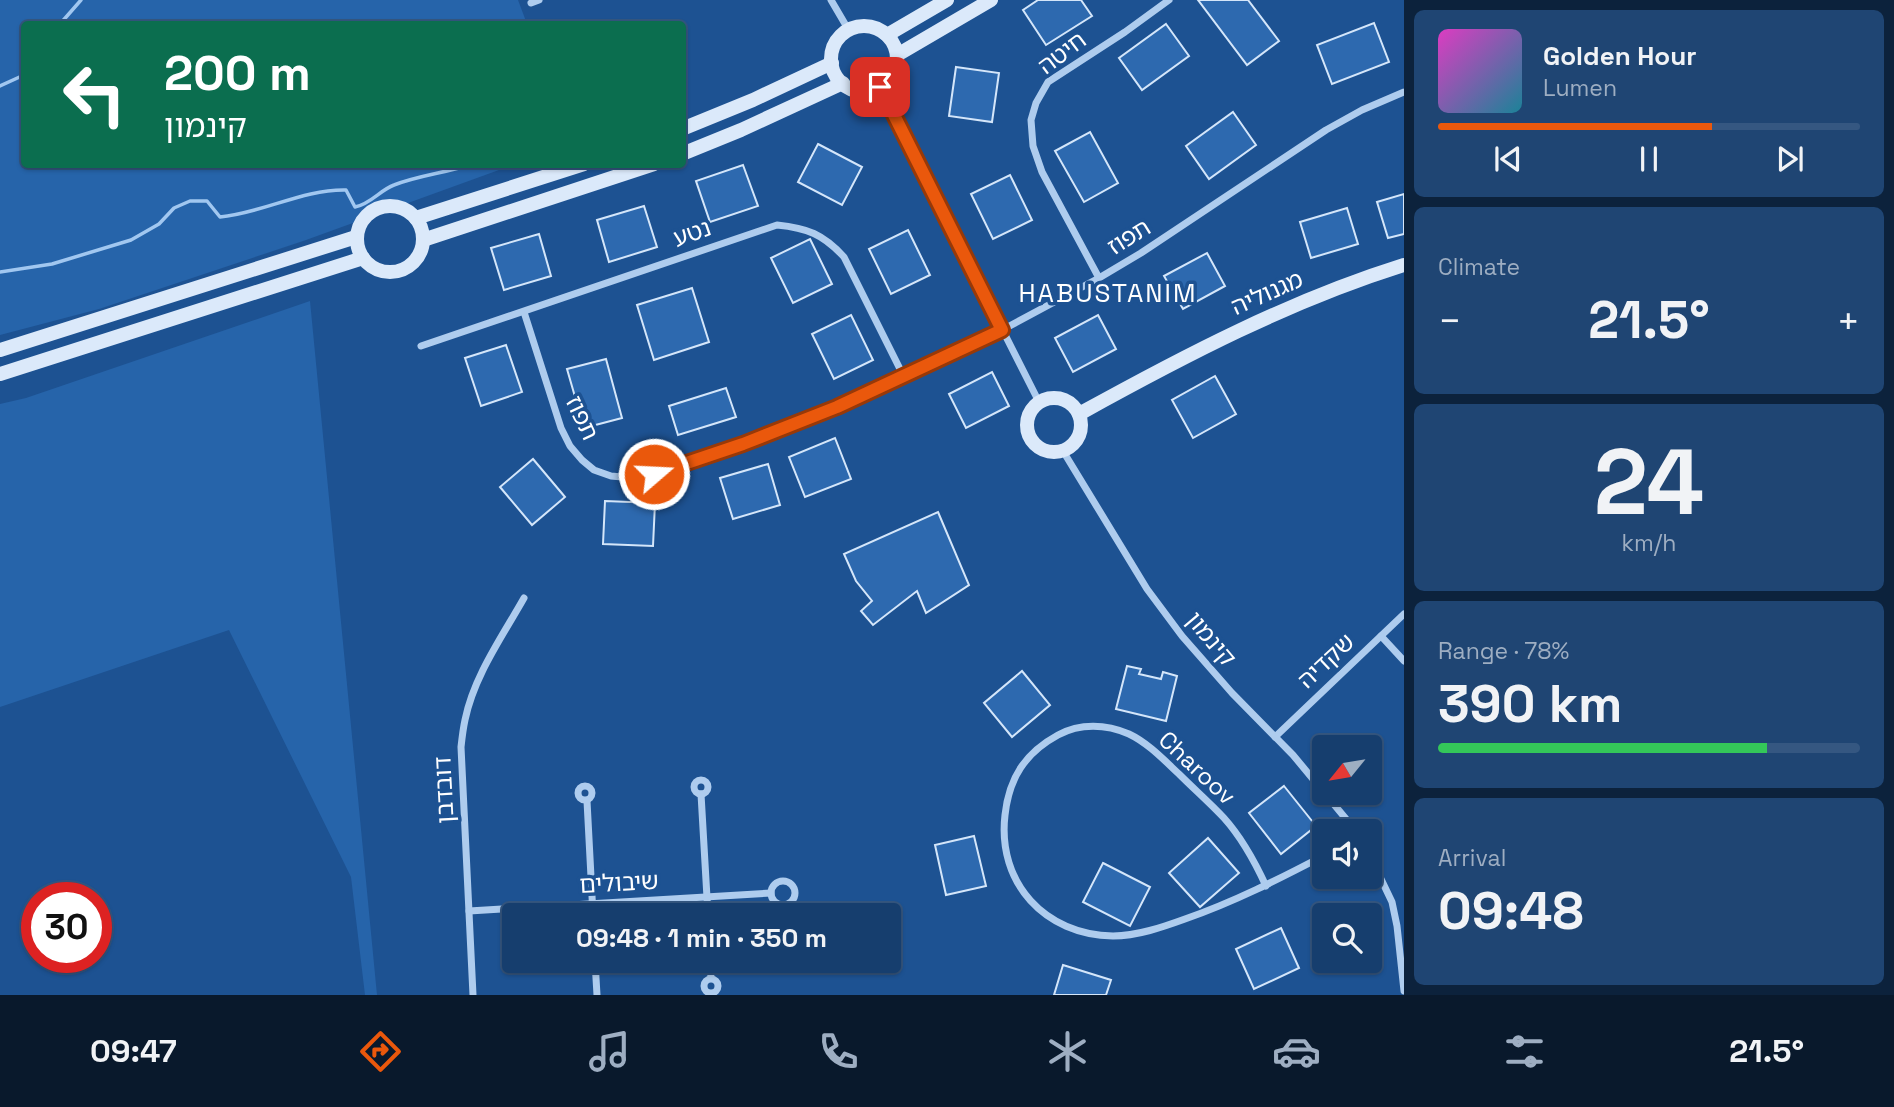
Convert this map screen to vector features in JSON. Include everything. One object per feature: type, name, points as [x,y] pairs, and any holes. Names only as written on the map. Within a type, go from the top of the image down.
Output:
[{"type":"main road","points":[[887,35],[947,0]]},
{"type":"main road","points":[[897,55],[991,0]]},
{"type":"main road","points":[[857,26],[874,27],[887,35],[897,55],[895,71],[889,81],[874,90],[863,92],[855,91],[836,77],[831,54],[839,36],[857,26]]},
{"type":"main road","points":[[686,127],[832,63]]},
{"type":"main road","points":[[686,152],[843,83]]},
{"type":"main road","points":[[416,218],[572,168]]},
{"type":"main road","points":[[423,240],[643,168]]},
{"type":"main road","points":[[395,205],[416,218],[423,240],[422,248],[414,262],[398,271],[387,272],[371,266],[363,258],[356,237],[367,214],[377,208],[395,205]]},
{"type":"main road","points":[[0,350],[356,237]]},
{"type":"main road","points":[[0,374],[363,258]]},
{"type":"main road","name":"מגנוליה","points":[[1079,414],[1175,361],[1283,309],[1404,264]]},
{"type":"main road","points":[[1061,399],[1069,402],[1079,414],[1080,432],[1071,447],[1063,451],[1055,453],[1040,449],[1029,437],[1027,422],[1032,408],[1039,402],[1061,399]]},
{"type":"street","points":[[831,0],[848,29]]},
{"type":"street","name":"חיטה","points":[[1099,278],[1042,172],[1033,146],[1031,121],[1036,103],[1048,82],[1169,0]]},
{"type":"street","points":[[880,87],[1039,402]]},
{"type":"street","name":"תפוז","points":[[524,312],[561,428],[570,446],[582,460],[594,470],[611,477],[633,478],[667,470],[837,407],[1002,330],[1141,253],[1326,131],[1362,110],[1404,92]]},
{"type":"street","name":"נטע","points":[[421,346],[777,225],[798,227],[818,234],[844,257],[904,377]]},
{"type":"street","name":"קינמון","points":[[1063,451],[1147,589],[1182,636],[1231,693],[1293,755],[1346,819]]},
{"type":"street","name":"דובדבן","points":[[473,995],[461,747],[473,694],[486,664],[524,598]]},
{"type":"street","name":"שקדיה","points":[[1275,737],[1404,614]]},
{"type":"street","points":[[1381,636],[1404,661]]},
{"type":"street","name":"Charoov","points":[[1266,886],[1224,818],[1155,752],[1130,735],[1109,727],[1069,729],[1049,740],[1028,757],[1007,795],[1003,827],[1004,848],[1011,872],[1021,890],[1040,910],[1063,925],[1084,933],[1115,936],[1157,929],[1224,906],[1266,886],[1312,862]]},
{"type":"street","points":[[701,794],[707,903]]},
{"type":"street","points":[[587,801],[592,903]]},
{"type":"street","points":[[1382,881],[1392,902],[1397,926],[1404,991]]},
{"type":"street","name":"שיבולים","points":[[592,903],[771,893]]},
{"type":"street","name":"שיבולים","points":[[469,911],[502,909]]},
{"type":"street","points":[[596,973],[597,995]]},
{"type":"street","points":[[711,973],[711,978]]},
{"type":"shaded area","points":[[0,0],[518,0],[526,21],[21,21],[21,168],[505,168],[306,240],[99,309],[0,335]]},
{"type":"shaded area","points":[[310,301],[377,995],[365,995],[351,877],[229,630],[0,707],[0,404],[26,398]]},
{"type":"building","points":[[1038,0],[1081,0],[1092,16],[1046,45],[1023,10]]},
{"type":"building","points":[[1198,0],[1248,0],[1279,41],[1247,65]]},
{"type":"building","points":[[1374,23],[1389,62],[1332,84],[1317,45]]},
{"type":"building","points":[[1166,24],[1189,56],[1142,90],[1119,58]]},
{"type":"building","points":[[956,67],[999,73],[992,122],[949,116]]},
{"type":"building","points":[[1233,112],[1256,145],[1209,179],[1186,146]]},
{"type":"building","points":[[1090,132],[1118,183],[1084,202],[1055,151]]},
{"type":"building","points":[[818,144],[862,167],[842,205],[798,182]]},
{"type":"building","points":[[743,165],[758,206],[710,222],[696,181]]},
{"type":"building","points":[[1010,175],[1032,220],[993,239],[971,194]]},
{"type":"building","points":[[1404,194],[1404,234],[1388,238],[1377,202]]},
{"type":"building","points":[[644,206],[657,247],[609,262],[597,220]]},
{"type":"building","points":[[1347,208],[1358,244],[1311,258],[1300,222]]},
{"type":"building","points":[[908,230],[930,275],[891,294],[869,249]]},
{"type":"building","points":[[539,234],[551,276],[504,290],[491,248]]},
{"type":"building","points":[[810,239],[832,284],[793,303],[771,258]]},
{"type":"building","points":[[1207,253],[1225,286],[1183,309],[1164,276]]},
{"type":"building","points":[[692,288],[709,342],[654,360],[637,305]]},
{"type":"building","points":[[851,315],[873,360],[834,379],[812,334]]},
{"type":"building","points":[[1098,315],[1116,349],[1073,372],[1055,338]]},
{"type":"building","points":[[506,345],[522,392],[481,406],[465,358]]},
{"type":"building","points":[[606,359],[622,418],[584,428],[567,369]]},
{"type":"building","points":[[992,372],[1009,406],[966,428],[949,394]]},
{"type":"building","points":[[1215,376],[1236,414],[1193,438],[1172,400]]},
{"type":"building","points":[[726,388],[736,417],[678,435],[669,406]]},
{"type":"building","points":[[835,438],[851,479],[805,497],[789,457]]},
{"type":"building","points":[[533,459],[565,497],[532,525],[500,487]]},
{"type":"building","points":[[768,464],[780,505],[733,519],[720,478]]},
{"type":"building","points":[[605,501],[655,503],[653,546],[603,544]]},
{"type":"building","points":[[938,512],[969,585],[926,613],[917,591],[873,625],[861,611],[872,601],[856,581],[844,554]]},
{"type":"building","points":[[1127,666],[1141,669],[1139,674],[1161,679],[1163,672],[1177,676],[1166,721],[1116,709]]},
{"type":"building","points":[[1022,671],[1050,705],[1012,737],[984,703]]},
{"type":"building","points":[[1284,786],[1312,821],[1312,829],[1281,854],[1249,813]]},
{"type":"building","points":[[974,836],[986,886],[946,895],[935,845]]},
{"type":"building","points":[[1208,838],[1239,873],[1200,907],[1169,873]]},
{"type":"building","points":[[1103,863],[1150,887],[1130,926],[1083,902]]},
{"type":"building","points":[[1281,928],[1299,968],[1254,989],[1236,949]]},
{"type":"building","points":[[1063,965],[1111,980],[1106,995],[1054,995]]},
{"type":"waterway","points":[[63,21],[81,0]]},
{"type":"waterway","points":[[0,86],[21,76]]},
{"type":"waterway","points":[[0,272],[52,264],[131,240],[159,224],[174,208],[190,201],[207,201],[220,217],[252,211],[314,193],[346,190],[355,207],[394,185],[459,168]]},
{"type":"district","name":"HABUSTANIM","points":[[1108,293]]},
{"type":"route","points":[[654,474],[743,444],[837,407],[1002,330],[880,87]]}]
